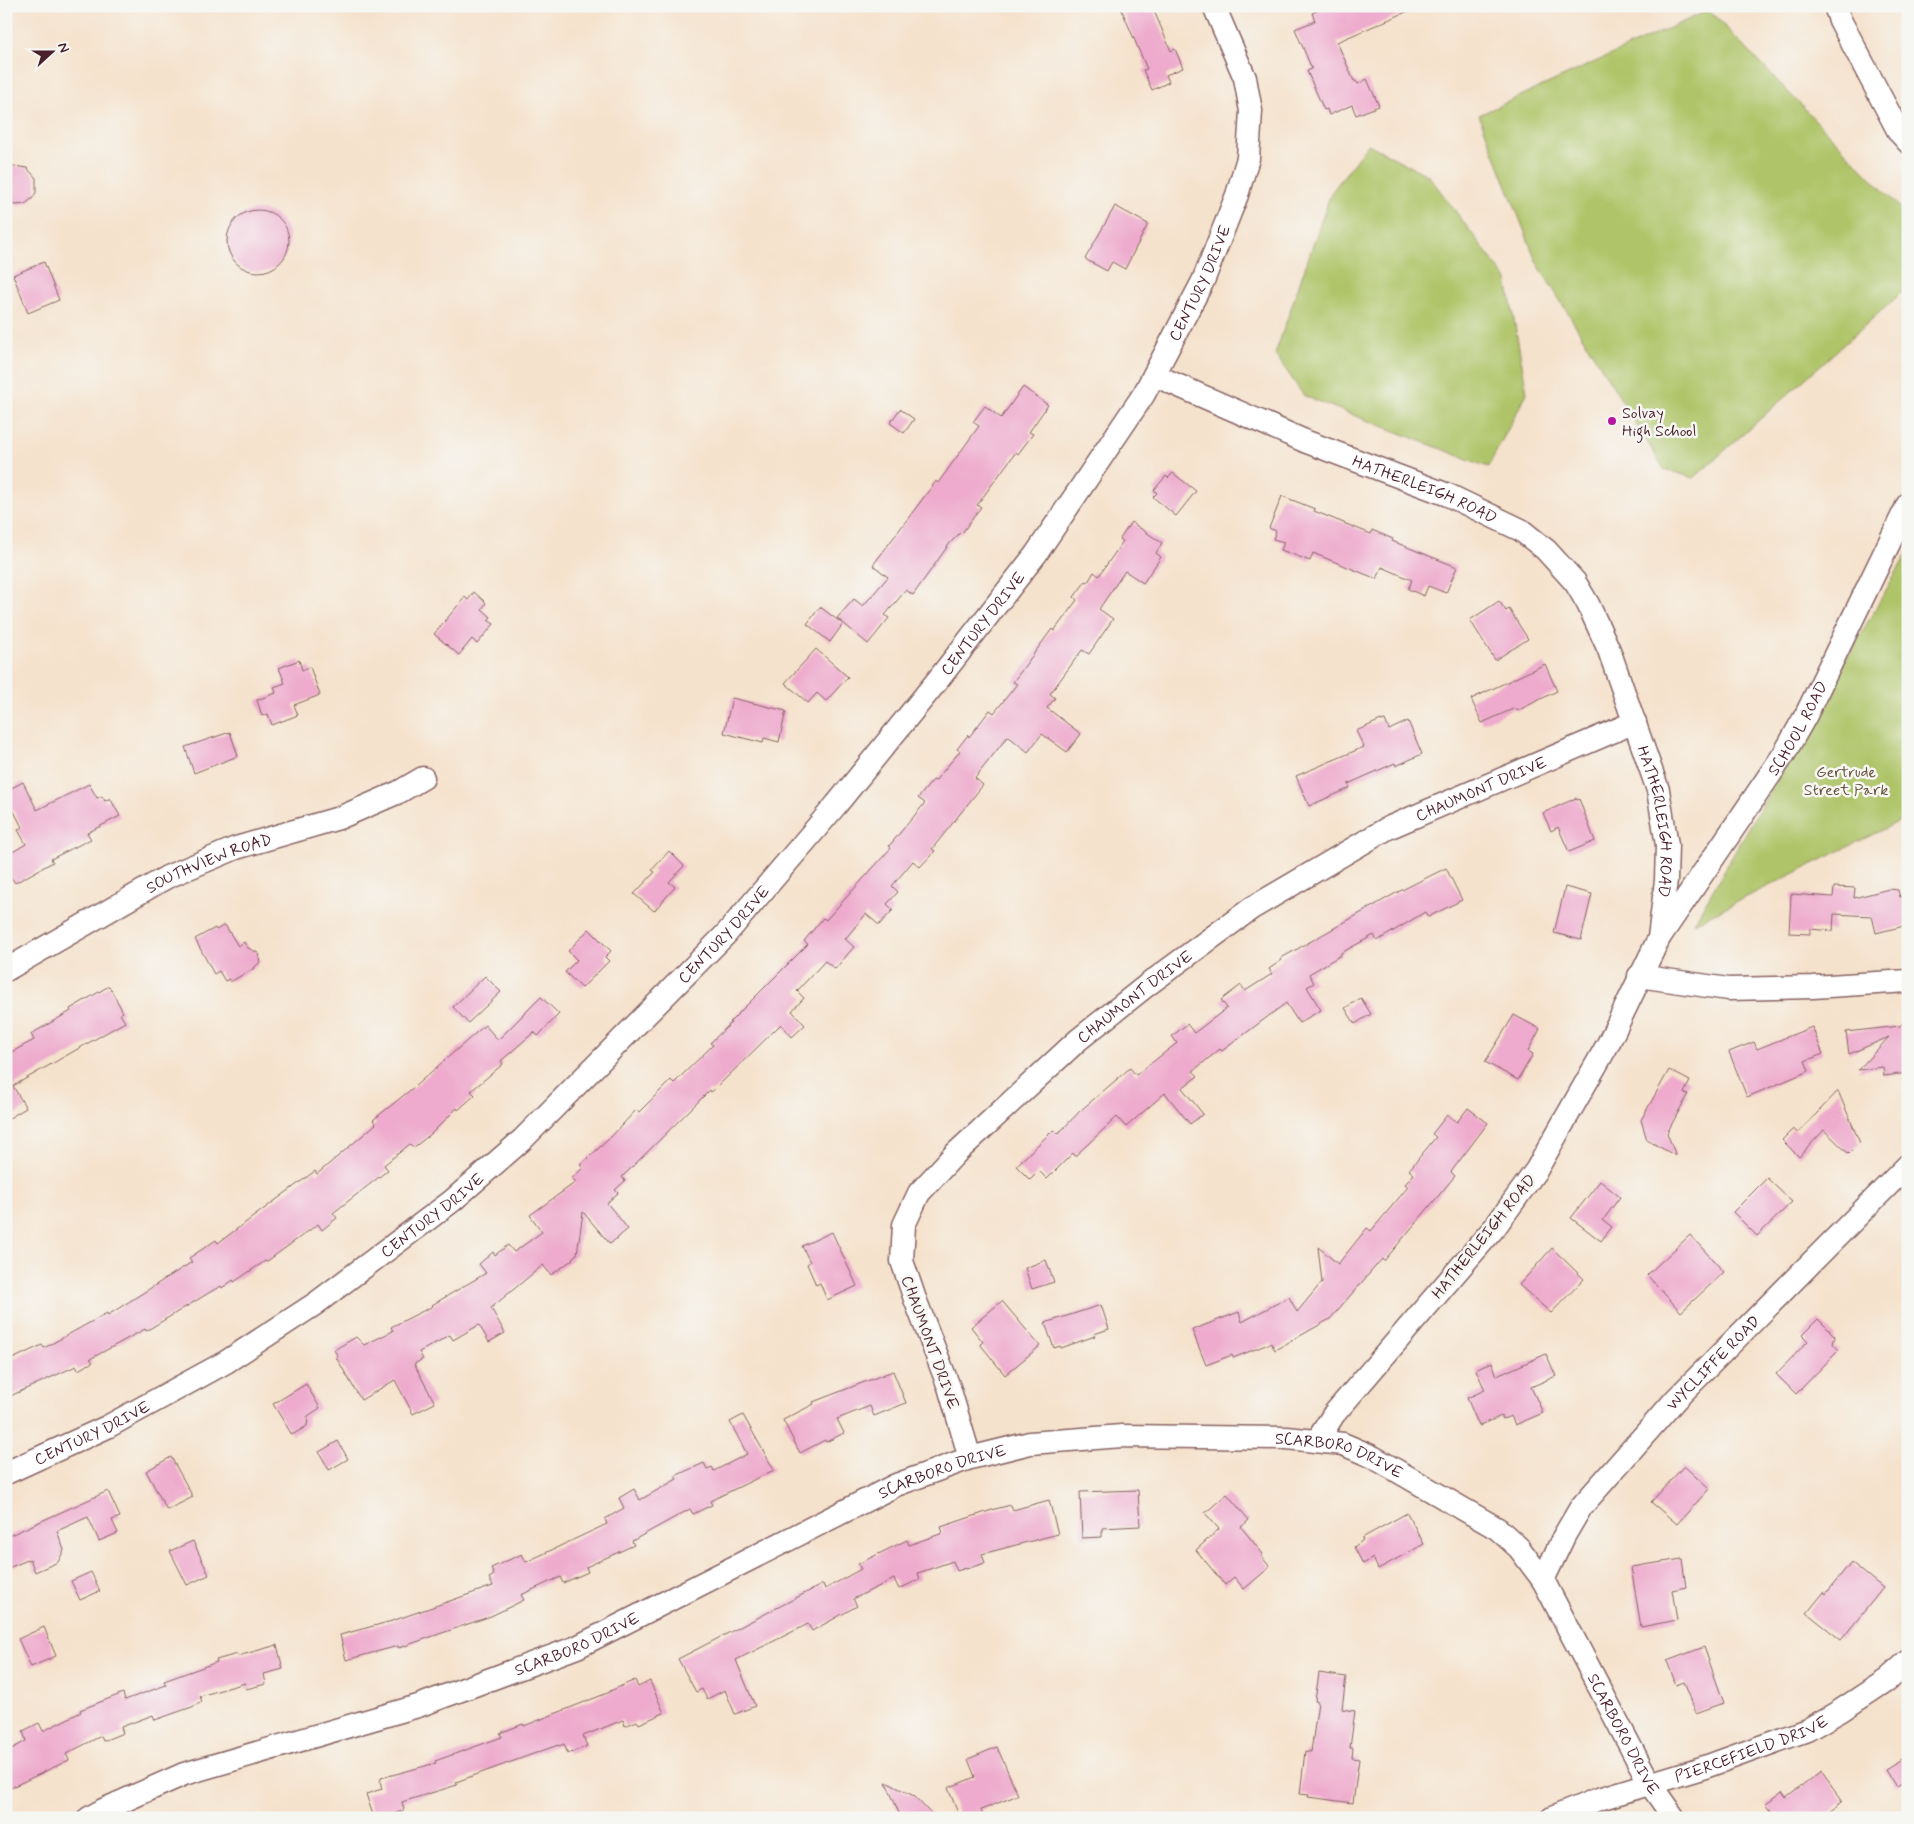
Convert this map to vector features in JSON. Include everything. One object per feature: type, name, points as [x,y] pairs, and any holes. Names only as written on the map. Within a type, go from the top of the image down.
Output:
[{"type":"street","name":"CENTURY DRIVE","points":[[6,1473],[107,1427],[226,1362],[307,1310],[452,1202],[522,1140],[726,934],[836,805],[937,681],[1036,554],[1144,394],[1203,281],[1248,158],[1251,111],[1245,78],[1214,6]]},
{"type":"street","points":[[1835,6],[1840,20],[1899,132],[1908,142]]},
{"type":"street","name":"HATHERLEIGH ROAD","points":[[1154,375],[1307,442],[1448,495],[1521,530],[1546,550],[1575,582],[1588,604],[1609,650],[1658,790],[1667,844],[1666,880],[1659,938],[1639,976],[1608,1044],[1537,1169],[1495,1227],[1334,1414],[1317,1440]]},
{"type":"street","name":"SCHOOL ROAD","points":[[1659,938],[1784,754],[1806,715],[1908,504]]},
{"type":"street","name":"CHAUMONT DRIVE","points":[[970,1458],[949,1387],[902,1261],[904,1226],[919,1193],[955,1154],[1078,1040],[1146,986],[1252,908],[1388,828],[1635,722]]},
{"type":"street","name":"SOUTHVIEW ROAD","points":[[6,970],[168,877],[236,848],[339,818],[399,792],[423,778]]},
{"type":"street","points":[[1639,976],[1728,989],[1813,987],[1908,981]]},
{"type":"street","name":"WYCLIFFE ROAD","points":[[1543,1580],[1564,1536],[1588,1500],[1676,1399],[1908,1165]]},
{"type":"street","name":"SCARBORO DRIVE","points":[[88,1818],[184,1774],[418,1706],[577,1647],[896,1485],[970,1458],[1030,1443],[1122,1436],[1287,1438],[1343,1444],[1373,1457],[1498,1529],[1519,1548],[1543,1580],[1650,1784],[1674,1818]]},
{"type":"street","name":"PIERCEFIELD DRIVE","points":[[1552,1818],[1596,1800],[1705,1767],[1807,1730],[1840,1712],[1888,1680],[1908,1661]]},
{"type":"green space","points":[[1709,10],[1908,216],[1908,287],[1694,478],[1664,469],[1537,263],[1479,115]]},
{"type":"green space","points":[[1368,144],[1429,176],[1507,280],[1527,393],[1488,467],[1304,396],[1275,354],[1331,193]]},
{"type":"green space","name":"Gertrude Street Park","points":[[1908,552],[1908,817],[1694,923]]},
{"type":"building","points":[[1120,6],[1152,6],[1171,51],[1175,49],[1183,68],[1166,75],[1169,82],[1152,90],[1143,70],[1147,69]]},
{"type":"building","points":[[1327,6],[1420,6],[1337,42],[1354,81],[1358,84],[1367,79],[1379,106],[1356,115],[1352,105],[1329,115],[1327,109],[1324,110],[1307,71],[1312,69],[1295,29],[1315,21],[1312,13]]},
{"type":"building","points":[[14,166],[27,168],[36,178],[36,192],[33,198],[25,204],[6,203],[6,168]]},
{"type":"building","points":[[1115,206],[1148,224],[1125,269],[1112,262],[1107,271],[1085,259]]},
{"type":"building","points":[[252,210],[264,210],[280,219],[287,229],[289,241],[287,253],[280,263],[264,272],[252,272],[241,267],[232,258],[227,247],[227,235],[232,224],[241,215]]},
{"type":"building","points":[[44,262],[59,300],[28,313],[13,275]]},
{"type":"building","points":[[1023,387],[1048,405],[1029,432],[1033,434],[1018,454],[1016,452],[977,505],[981,507],[962,533],[950,543],[913,595],[906,590],[885,615],[889,618],[868,644],[837,618],[854,599],[863,606],[888,577],[873,565],[936,481],[938,483],[979,426],[973,422],[985,406],[1001,418]]},
{"type":"building","points":[[900,409],[914,419],[904,433],[890,423]]},
{"type":"building","points":[[1173,473],[1196,491],[1176,516],[1153,497],[1157,493],[1154,490],[1166,476],[1168,478]]},
{"type":"building","points":[[1282,496],[1371,534],[1372,530],[1393,539],[1392,541],[1457,567],[1446,593],[1428,586],[1424,596],[1408,589],[1412,580],[1382,567],[1377,579],[1313,553],[1310,561],[1281,550],[1284,542],[1273,539],[1276,531],[1269,528]]},
{"type":"building","points":[[1131,522],[1162,543],[1156,553],[1161,557],[1143,583],[1125,571],[1099,609],[1113,619],[1089,654],[1082,650],[1050,694],[1055,698],[1047,708],[1081,734],[1067,752],[1042,734],[1028,752],[1008,736],[975,778],[983,785],[932,849],[935,851],[920,867],[913,861],[892,886],[898,892],[887,904],[893,910],[879,925],[866,914],[845,939],[854,947],[835,969],[825,961],[797,991],[804,998],[792,1011],[805,1025],[792,1037],[781,1024],[715,1089],[711,1092],[710,1090],[622,1177],[625,1181],[615,1190],[618,1193],[607,1203],[628,1229],[610,1244],[583,1212],[577,1254],[572,1260],[551,1275],[543,1265],[491,1308],[505,1333],[489,1342],[479,1325],[453,1340],[450,1335],[419,1352],[423,1359],[414,1364],[435,1403],[413,1414],[395,1380],[361,1400],[336,1357],[338,1356],[334,1350],[356,1337],[364,1345],[393,1331],[391,1327],[433,1306],[486,1273],[479,1264],[493,1252],[495,1255],[508,1245],[514,1252],[542,1232],[530,1215],[576,1182],[572,1178],[583,1168],[580,1165],[610,1138],[636,1110],[639,1112],[671,1080],[674,1083],[713,1045],[710,1043],[808,944],[804,941],[823,918],[826,920],[891,848],[889,846],[925,803],[918,798],[960,751],[957,749],[968,735],[969,737],[990,710],[994,713],[1017,684],[1013,682],[1052,629],[1054,631],[1077,600],[1074,597],[1086,581],[1088,582],[1094,572],[1099,576],[1123,541],[1120,539]]},
{"type":"building","points":[[474,592],[486,603],[482,609],[491,617],[488,620],[494,624],[477,644],[472,639],[459,655],[434,634],[465,597],[468,600]]},
{"type":"building","points":[[1499,601],[1506,611],[1509,609],[1528,639],[1495,660],[1470,620]]},
{"type":"building","points":[[820,607],[843,624],[830,642],[807,624]]},
{"type":"building","points":[[816,649],[848,677],[826,701],[817,693],[808,703],[785,683]]},
{"type":"building","points":[[299,660],[302,670],[310,667],[320,695],[294,705],[298,715],[272,725],[268,714],[262,716],[257,700],[276,693],[274,687],[285,683],[279,668]]},
{"type":"building","points":[[1545,664],[1557,691],[1517,711],[1515,708],[1482,723],[1471,699]]},
{"type":"building","points":[[732,698],[786,711],[779,742],[764,738],[763,743],[724,733]]},
{"type":"building","points":[[1385,720],[1389,730],[1408,721],[1422,754],[1396,766],[1395,763],[1348,784],[1350,788],[1309,806],[1296,776],[1364,747],[1356,731]]},
{"type":"building","points":[[230,732],[238,756],[194,773],[185,747]]},
{"type":"building","points":[[23,782],[37,810],[89,784],[97,798],[102,796],[105,801],[110,798],[120,816],[87,833],[91,839],[51,859],[53,862],[15,883],[6,869],[6,856],[26,844],[18,830],[22,827],[6,796],[6,791]]},
{"type":"building","points":[[1576,798],[1577,800],[1579,799],[1595,841],[1569,852],[1558,827],[1551,831],[1543,813]]},
{"type":"building","points":[[669,851],[684,866],[669,882],[675,887],[654,911],[634,894],[655,872],[652,870]]},
{"type":"building","points":[[1446,868],[1462,900],[1428,917],[1425,912],[1377,941],[1374,935],[1341,953],[1341,955],[1309,974],[1314,983],[1307,987],[1321,1010],[1299,1023],[1286,1003],[1222,1051],[1220,1049],[1193,1071],[1198,1076],[1182,1088],[1203,1114],[1190,1124],[1165,1093],[1126,1127],[1117,1117],[1075,1156],[1073,1153],[1047,1179],[1039,1171],[1030,1180],[1016,1166],[1053,1130],[1058,1134],[1080,1111],[1130,1068],[1136,1075],[1177,1043],[1172,1036],[1187,1024],[1194,1033],[1227,1008],[1221,1000],[1241,985],[1245,991],[1272,974],[1269,969],[1282,960],[1281,958],[1396,893]]},
{"type":"building","points":[[1565,887],[1592,894],[1581,940],[1554,933]]},
{"type":"building","points":[[1834,887],[1855,888],[1854,898],[1889,889],[1898,890],[1900,897],[1908,895],[1908,925],[1876,933],[1872,916],[1834,914],[1833,931],[1810,929],[1810,934],[1789,933],[1791,894],[1833,897]]},
{"type":"building","points":[[225,925],[238,946],[244,942],[248,948],[258,953],[260,962],[253,969],[230,982],[229,979],[225,981],[219,971],[214,974],[195,939],[215,928],[216,930]]},
{"type":"building","points":[[589,929],[611,951],[605,957],[609,961],[582,988],[565,972],[577,960],[568,951]]},
{"type":"building","points":[[485,976],[501,992],[468,1023],[453,1007]]},
{"type":"building","points":[[109,986],[123,1012],[120,1014],[125,1022],[13,1086],[26,1108],[6,1120],[6,1055],[34,1040],[31,1034]]},
{"type":"building","points":[[541,997],[559,1014],[538,1036],[534,1032],[501,1061],[503,1064],[471,1091],[475,1095],[458,1110],[457,1108],[431,1134],[413,1148],[410,1144],[384,1165],[388,1170],[333,1213],[337,1218],[322,1230],[318,1224],[266,1262],[234,1282],[233,1280],[222,1288],[221,1286],[146,1331],[145,1329],[90,1359],[93,1362],[78,1370],[76,1366],[6,1398],[6,1362],[42,1345],[44,1348],[107,1313],[108,1315],[192,1262],[189,1258],[216,1240],[218,1243],[315,1171],[317,1174],[376,1124],[373,1120],[485,1025],[498,1040]]},
{"type":"building","points":[[1361,998],[1371,1014],[1355,1024],[1345,1008]]},
{"type":"building","points":[[1514,1015],[1540,1029],[1528,1051],[1533,1054],[1518,1080],[1485,1062]]},
{"type":"building","points":[[1908,1017],[1908,1073],[1884,1076],[1883,1067],[1858,1070],[1889,1037],[1849,1054],[1846,1032],[1900,1026]]},
{"type":"building","points":[[1812,1027],[1823,1054],[1805,1061],[1809,1071],[1747,1097],[1729,1052],[1754,1042],[1757,1049]]},
{"type":"building","points":[[1669,1070],[1690,1081],[1684,1093],[1688,1094],[1667,1133],[1676,1156],[1647,1140],[1641,1120]]},
{"type":"building","points":[[1838,1091],[1860,1143],[1849,1154],[1824,1130],[1799,1157],[1782,1140],[1793,1129],[1798,1133]]},
{"type":"building","points":[[1468,1108],[1488,1123],[1451,1172],[1455,1176],[1384,1261],[1382,1259],[1330,1319],[1275,1350],[1271,1343],[1233,1358],[1232,1355],[1206,1365],[1192,1330],[1239,1312],[1242,1322],[1289,1297],[1297,1312],[1322,1282],[1318,1247],[1338,1264],[1367,1228],[1371,1231],[1408,1187],[1405,1184],[1414,1174],[1409,1170],[1436,1137],[1432,1134],[1447,1115],[1457,1122]]},
{"type":"building","points":[[1767,1178],[1792,1202],[1757,1236],[1733,1212]]},
{"type":"building","points":[[1600,1181],[1620,1197],[1603,1220],[1612,1227],[1601,1241],[1571,1218]]},
{"type":"building","points":[[832,1232],[857,1286],[827,1300],[820,1283],[816,1285],[807,1264],[810,1262],[802,1246]]},
{"type":"building","points":[[1690,1235],[1724,1272],[1681,1312],[1647,1275]]},
{"type":"building","points":[[1552,1248],[1584,1279],[1551,1313],[1519,1285]]},
{"type":"building","points":[[1046,1260],[1054,1282],[1032,1289],[1025,1268]]},
{"type":"building","points":[[1002,1301],[1040,1346],[1005,1375],[980,1344],[983,1342],[971,1327]]},
{"type":"building","points":[[1101,1305],[1109,1329],[1061,1348],[1060,1346],[1054,1348],[1045,1323]]},
{"type":"building","points":[[1818,1319],[1835,1336],[1833,1344],[1839,1350],[1796,1394],[1776,1374],[1808,1341],[1802,1335]]},
{"type":"building","points":[[1546,1354],[1556,1376],[1531,1387],[1543,1413],[1515,1425],[1511,1416],[1503,1419],[1501,1416],[1479,1426],[1467,1398],[1485,1390],[1476,1370],[1492,1362],[1497,1376]]},
{"type":"building","points":[[893,1371],[906,1403],[874,1416],[870,1406],[837,1419],[844,1433],[800,1453],[783,1420],[814,1404],[813,1402]]},
{"type":"building","points":[[306,1384],[320,1408],[308,1416],[307,1426],[292,1435],[273,1404]]},
{"type":"building","points":[[743,1415],[774,1470],[710,1501],[712,1505],[693,1514],[690,1509],[632,1541],[634,1545],[586,1567],[588,1572],[563,1583],[560,1577],[521,1595],[524,1600],[491,1616],[399,1648],[398,1646],[346,1660],[340,1635],[392,1621],[493,1586],[489,1578],[494,1575],[491,1568],[522,1554],[526,1562],[607,1524],[605,1519],[624,1508],[619,1498],[634,1489],[640,1500],[677,1479],[675,1476],[704,1463],[707,1469],[712,1467],[714,1471],[747,1454],[730,1422]]},
{"type":"building","points":[[338,1441],[348,1459],[329,1470],[319,1452]]},
{"type":"building","points":[[171,1457],[193,1497],[167,1510],[146,1471]]},
{"type":"building","points":[[1684,1466],[1709,1489],[1677,1524],[1651,1502]]},
{"type":"building","points":[[1138,1490],[1140,1526],[1102,1528],[1102,1537],[1082,1538],[1080,1492]]},
{"type":"building","points":[[108,1491],[120,1517],[112,1520],[118,1533],[99,1541],[88,1517],[57,1531],[64,1550],[58,1562],[35,1572],[30,1559],[6,1569],[6,1537]]},
{"type":"building","points":[[1227,1494],[1249,1520],[1241,1527],[1263,1554],[1261,1556],[1270,1567],[1244,1589],[1234,1577],[1225,1585],[1196,1550],[1219,1529],[1205,1513]]},
{"type":"building","points":[[1049,1500],[1058,1534],[982,1554],[985,1563],[966,1569],[957,1571],[953,1561],[918,1573],[920,1579],[899,1589],[894,1579],[853,1599],[857,1606],[812,1631],[808,1624],[736,1660],[755,1706],[735,1714],[725,1690],[707,1699],[702,1689],[696,1692],[678,1659],[823,1584],[825,1589],[861,1569],[858,1564],[907,1540],[909,1545],[943,1533],[941,1527],[995,1509],[1011,1505],[1013,1510]]},
{"type":"building","points":[[1407,1513],[1424,1544],[1378,1569],[1373,1558],[1363,1564],[1354,1547],[1363,1540],[1362,1538]]},
{"type":"building","points":[[193,1541],[209,1575],[187,1585],[170,1551]]},
{"type":"building","points":[[1682,1559],[1686,1587],[1672,1590],[1677,1620],[1641,1627],[1631,1567]]},
{"type":"building","points":[[1851,1562],[1883,1588],[1841,1640],[1807,1613],[1824,1592],[1826,1594]]},
{"type":"building","points":[[91,1572],[100,1591],[80,1600],[71,1581]]},
{"type":"building","points":[[44,1627],[56,1656],[31,1667],[18,1639]]},
{"type":"building","points":[[277,1645],[283,1669],[264,1674],[266,1684],[246,1689],[245,1683],[200,1696],[202,1702],[192,1707],[155,1720],[153,1715],[121,1727],[123,1733],[103,1741],[101,1736],[66,1754],[69,1760],[6,1790],[6,1752],[26,1741],[23,1731],[39,1723],[43,1731],[81,1712],[80,1710],[123,1693],[125,1700],[166,1685],[164,1681],[217,1662],[216,1660]]},
{"type":"building","points":[[1704,1647],[1724,1703],[1696,1713],[1684,1682],[1676,1685],[1667,1661]]},
{"type":"building","points":[[1319,1673],[1346,1677],[1342,1709],[1355,1711],[1350,1748],[1353,1748],[1352,1758],[1359,1759],[1353,1803],[1308,1797],[1309,1795],[1300,1794],[1305,1751],[1311,1752],[1318,1702],[1315,1701]]},
{"type":"building","points":[[635,1680],[638,1687],[650,1681],[664,1713],[639,1724],[637,1721],[625,1726],[623,1720],[583,1736],[587,1746],[568,1754],[564,1744],[558,1745],[456,1782],[457,1785],[402,1802],[404,1809],[396,1813],[398,1818],[374,1818],[366,1794],[382,1789],[381,1778],[436,1763],[435,1761],[502,1737],[500,1733],[523,1724],[524,1726],[610,1692]]},
{"type":"building","points":[[997,1747],[1018,1795],[981,1810],[984,1818],[960,1818],[948,1788],[975,1777],[968,1759]]},
{"type":"building","points":[[1908,1755],[1908,1780],[1896,1787],[1885,1769]]},
{"type":"building","points":[[1821,1772],[1842,1801],[1820,1818],[1776,1818],[1766,1804],[1782,1792],[1786,1798]]},
{"type":"building","points":[[886,1782],[914,1796],[935,1818],[901,1818]]},
{"type":"place","name":"Solvay High School","points":[[1612,421]]}]
